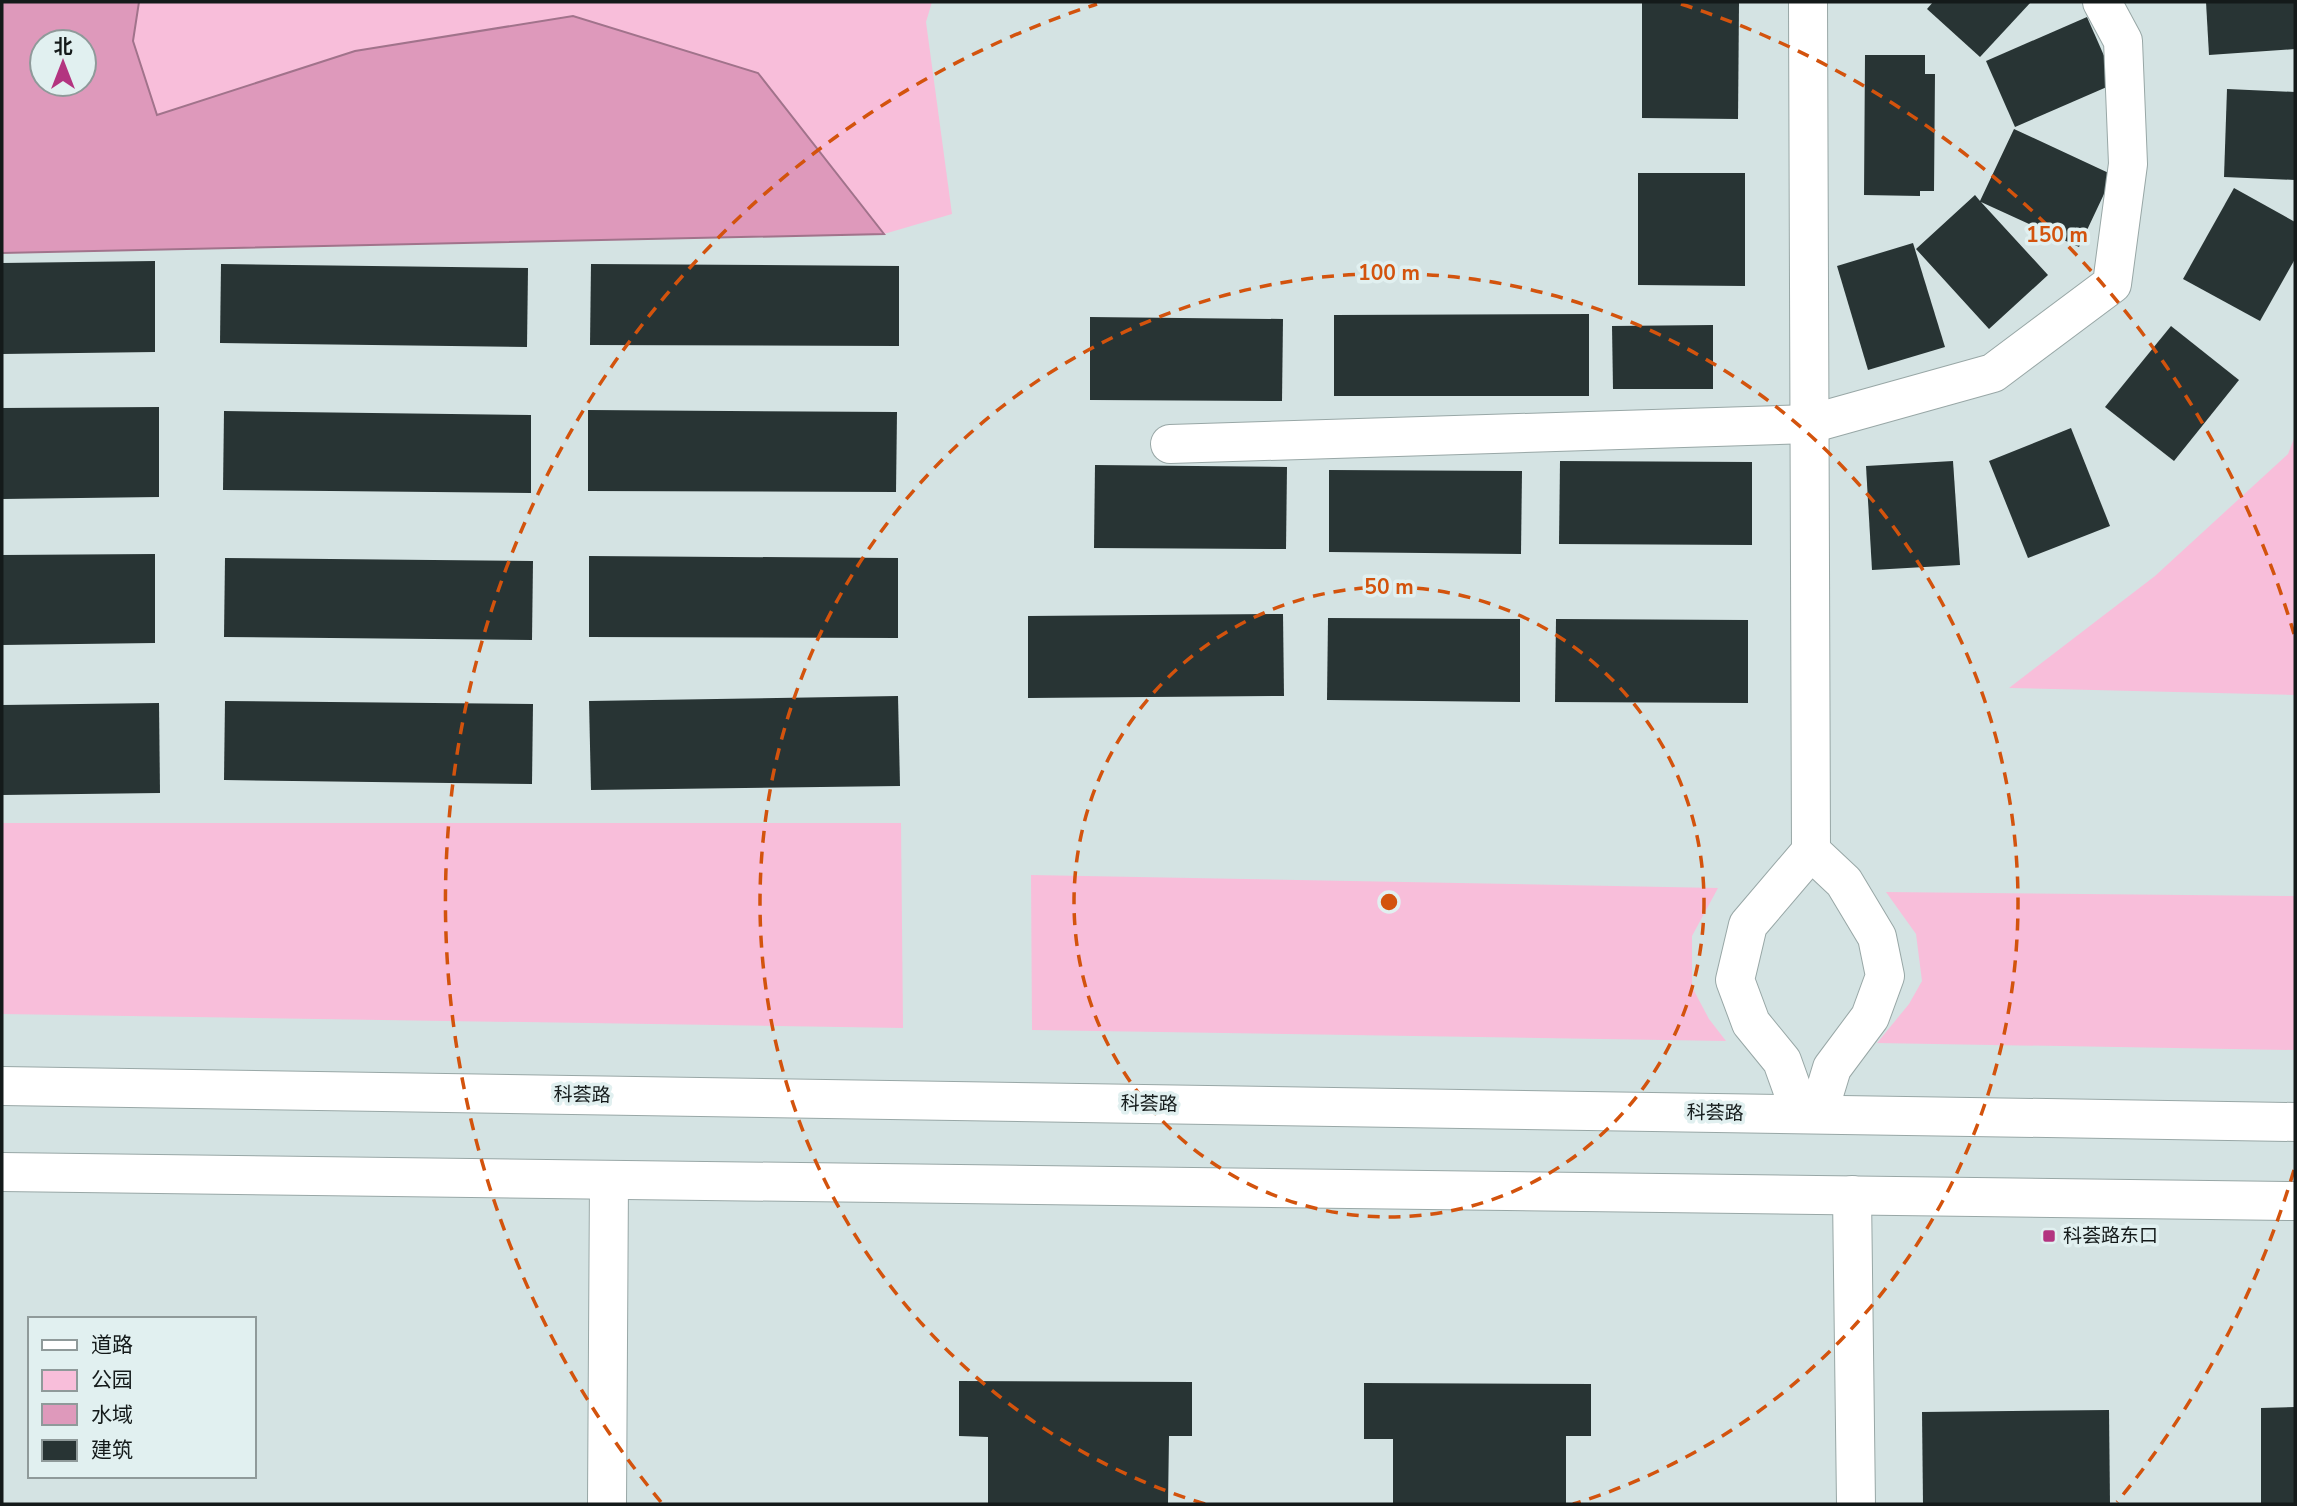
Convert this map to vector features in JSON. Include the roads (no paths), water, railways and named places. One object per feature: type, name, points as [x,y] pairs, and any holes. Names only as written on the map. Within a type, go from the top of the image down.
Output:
[{"type":"main road","points":[[1808,2],[1811,851],[1748,925],[1735,980],[1751,1023],[1782,1061],[1810,1114]]},
{"type":"main road","points":[[1170,444],[1810,424],[1993,373],[2112,284],[2127,163],[2123,41],[2102,2]]},
{"type":"main road","points":[[1810,1114],[1832,1068],[1870,1017],[1885,976],[1877,937],[1844,882],[1811,851]]},
{"type":"main road","name":"科荟路","points":[[2,1086],[2295,1122]]},
{"type":"main road","points":[[2,1172],[2295,1201]]},
{"type":"main road","points":[[607,1504],[609,1180]]},
{"type":"main road","points":[[1852,1195],[1856,1504]]},
{"type":"water","points":[[2,2],[139,2],[133,41],[157,115],[355,51],[573,16],[758,73],[884,234],[2,253]]},
{"type":"place","name":"科荟路东口","points":[[2049,1236]]}]
